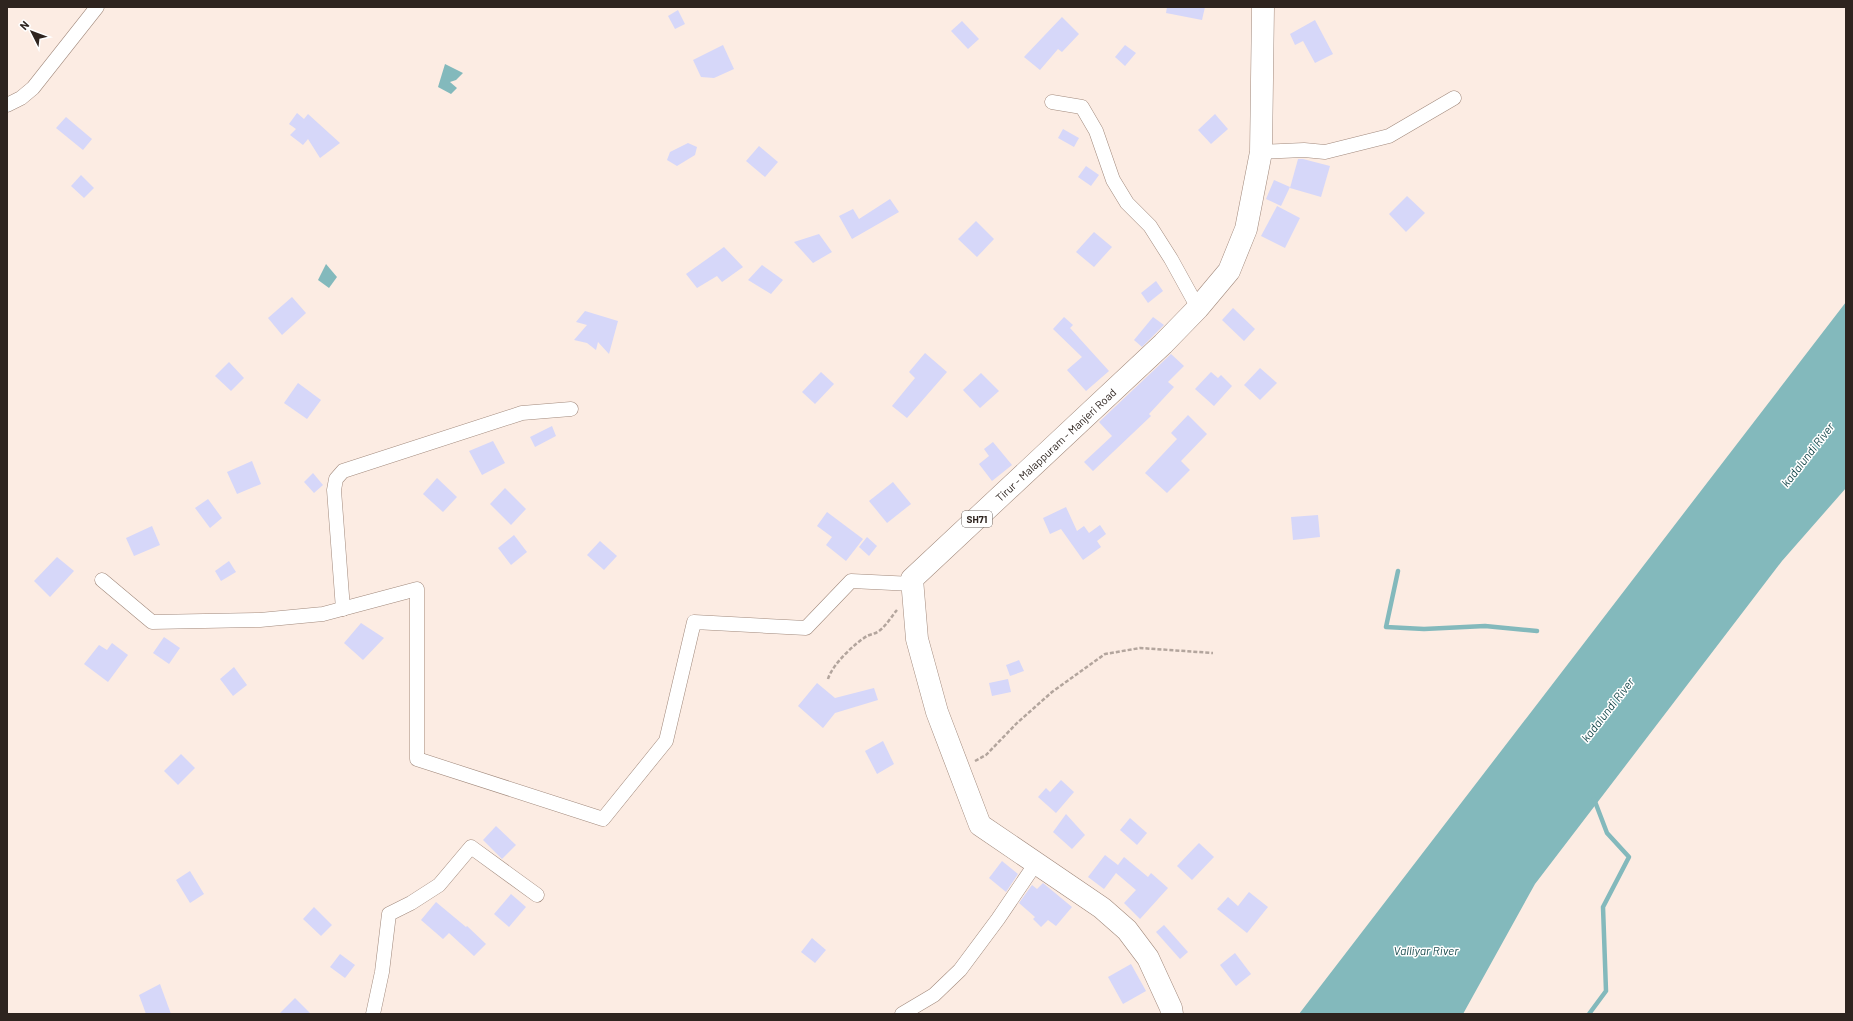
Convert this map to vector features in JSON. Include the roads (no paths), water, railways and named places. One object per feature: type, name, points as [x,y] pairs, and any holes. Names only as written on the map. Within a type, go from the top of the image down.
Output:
[{"type":"main road","name":"Tirur - Malappuram - Manjeri Road","points":[[913,584],[912,579],[1163,344],[1198,308],[1228,271],[1246,229],[1261,152],[1263,7]]},
{"type":"main road","points":[[913,584],[917,639],[938,712],[980,825],[1102,908],[1127,930],[1148,958],[1171,1008],[1172,1014]]},
{"type":"street","points":[[7,105],[21,98],[33,88],[97,7]]},
{"type":"street","points":[[1261,152],[1304,150],[1325,152],[1389,136],[1454,98]]},
{"type":"street","points":[[1052,102],[1082,107],[1096,131],[1114,180],[1127,203],[1150,226],[1171,259],[1198,308]]},
{"type":"street","points":[[343,609],[334,490],[336,479],[343,471],[522,413],[571,409]]},
{"type":"street","points":[[102,580],[152,622],[260,620],[323,614],[417,589],[417,760],[603,819],[666,740],[694,622],[806,628],[851,581],[913,584]]},
{"type":"street","points":[[373,1014],[382,972],[389,914],[411,903],[439,885],[471,847],[537,895]]},
{"type":"street","points":[[902,1014],[934,994],[960,970],[998,919],[1036,863]]},
{"type":"water","points":[[445,64],[463,73],[456,80],[450,82],[457,88],[451,94],[438,87]]},
{"type":"water","points":[[326,264],[337,277],[329,288],[318,280]]},
{"type":"water","name":"Valliyar River","points":[[1846,302],[1846,488],[1782,561],[1535,884],[1463,1014],[1299,1014]]},
{"type":"waterway","points":[[1398,571],[1386,627],[1424,629],[1485,626],[1537,631]]},
{"type":"waterway","points":[[1589,1014],[1606,991],[1603,907],[1629,857],[1607,833],[1594,799]]},
{"type":"water label","name":"kadalundi River","points":[[1808,455]]},
{"type":"water label","name":"kadalundi River","points":[[1608,710]]}]
